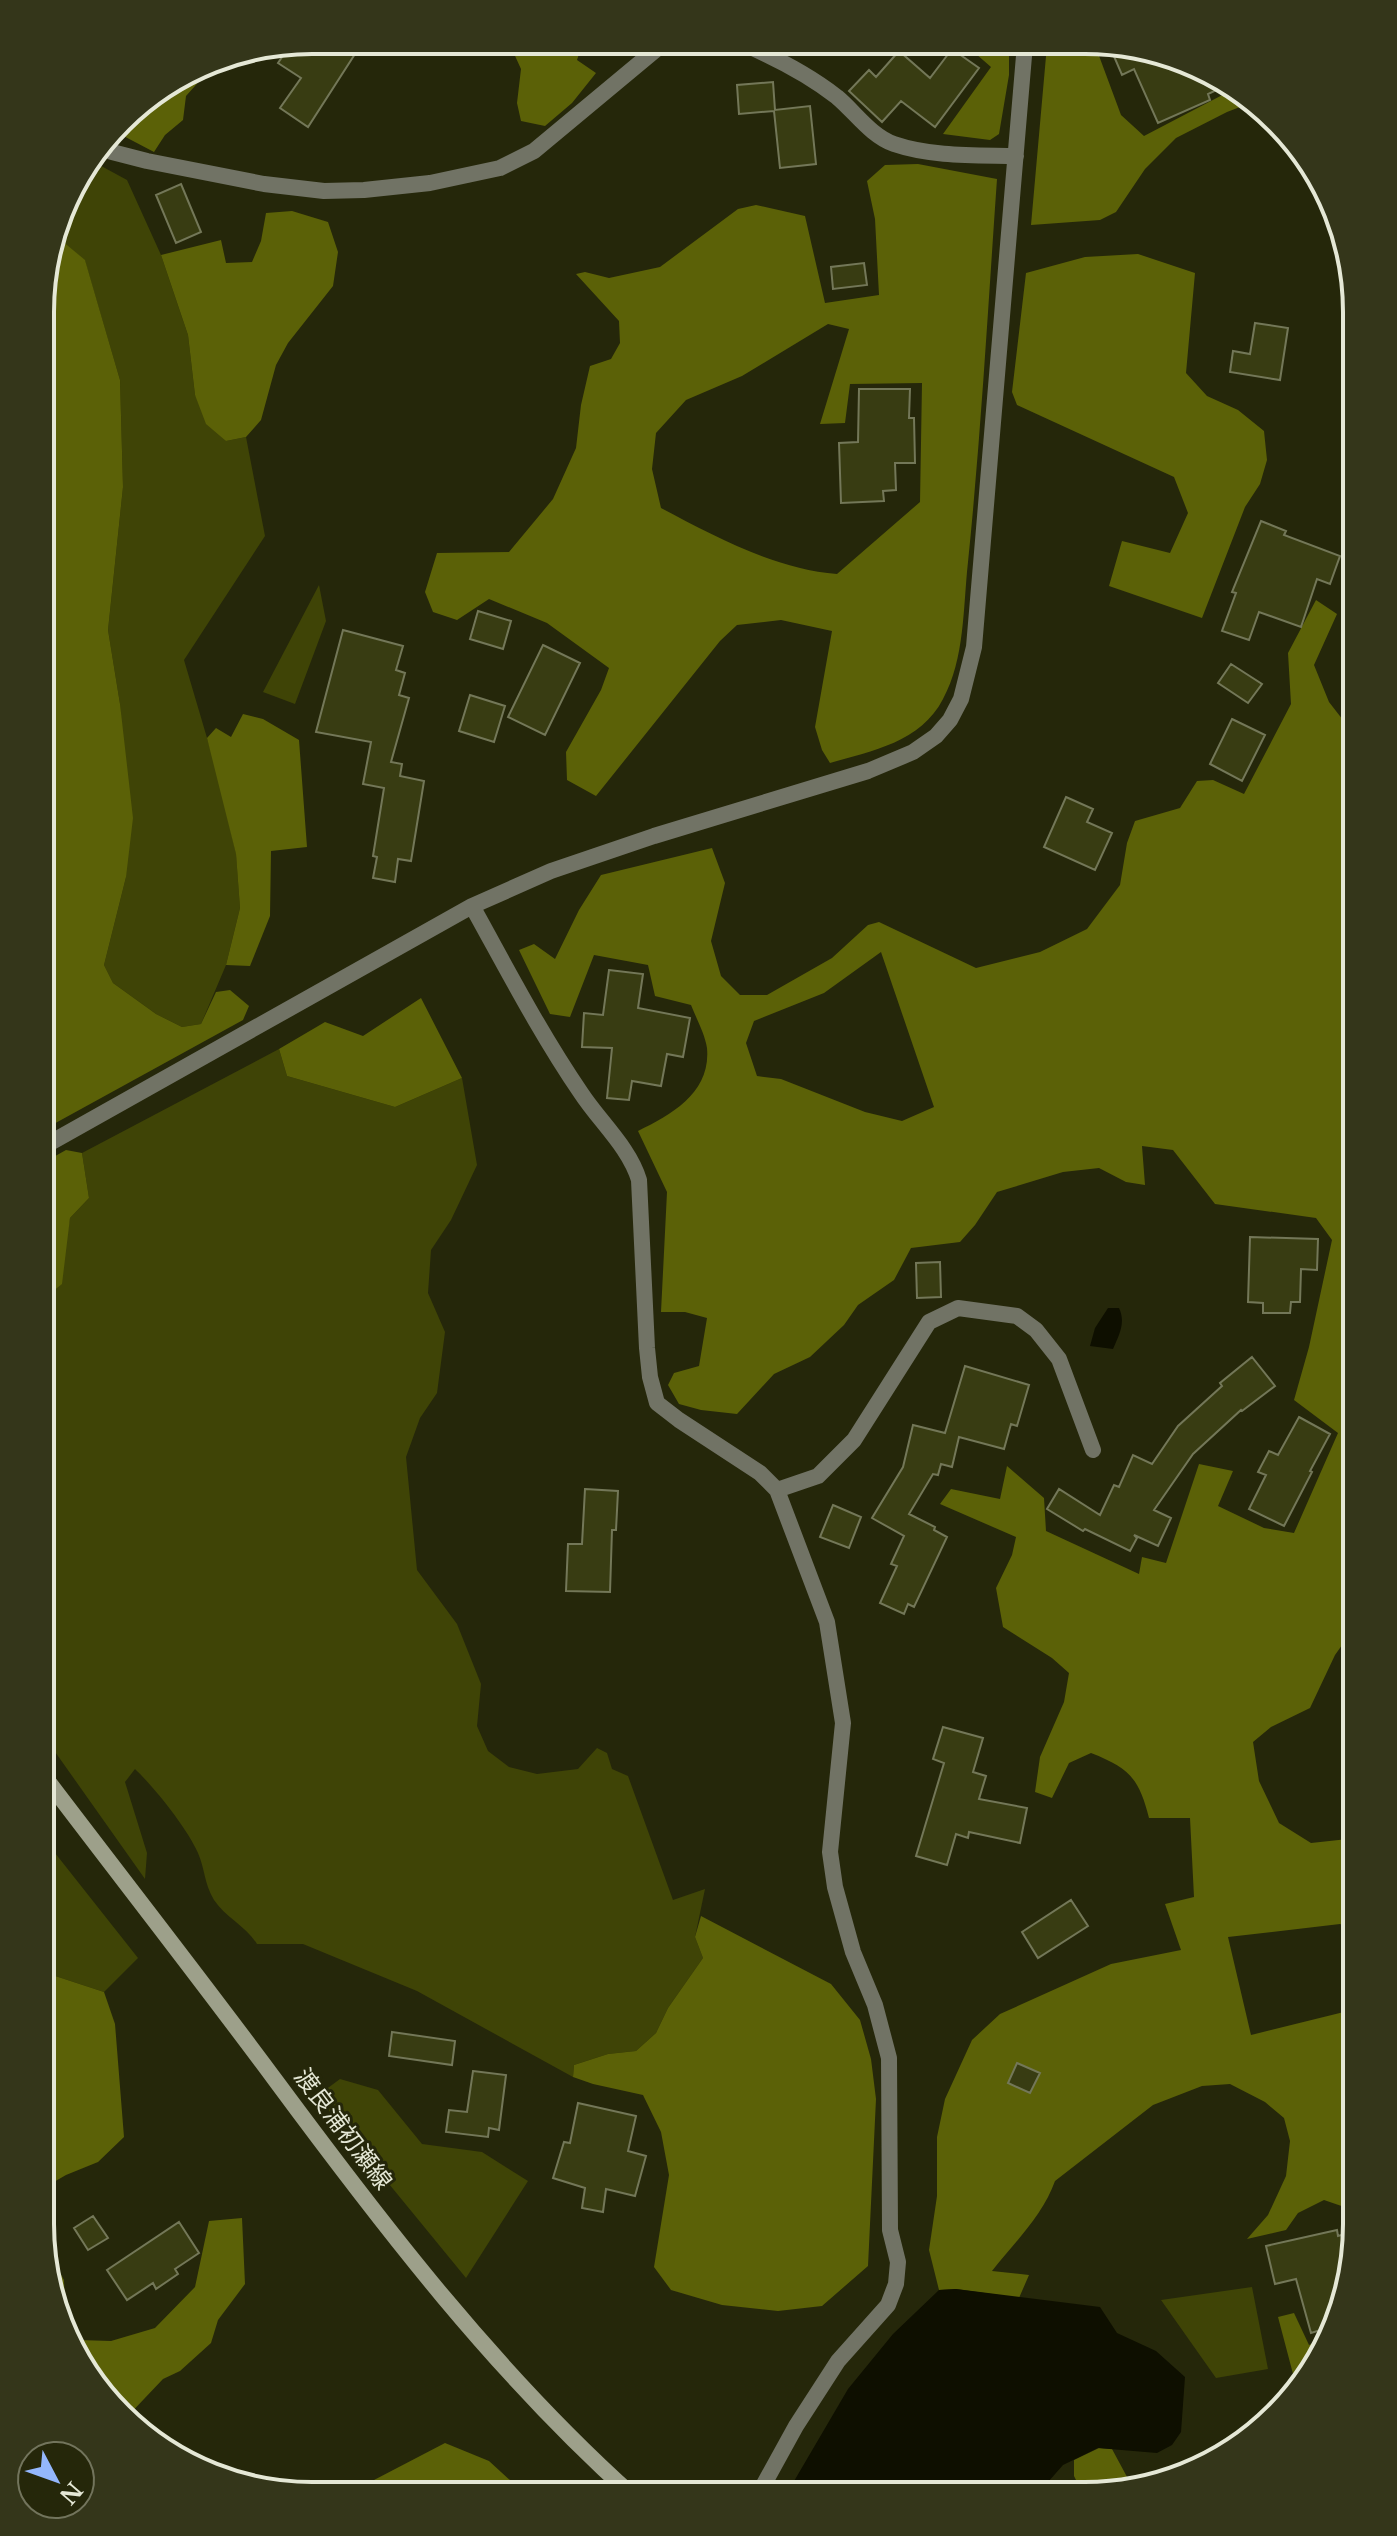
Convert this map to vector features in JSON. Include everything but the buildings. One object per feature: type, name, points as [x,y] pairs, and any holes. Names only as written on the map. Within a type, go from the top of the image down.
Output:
[{"type":"main road","name":"渡良浦初瀬線","points":[[54,1789],[330,2155],[467,2326],[584,2452],[617,2482]]},
{"type":"street","points":[[110,151],[264,184],[324,191],[364,190],[444,180],[500,168],[534,151],[651,54]]},
{"type":"street","points":[[766,54],[837,98],[891,143],[952,154],[1016,156]]},
{"type":"street","points":[[54,1141],[472,906],[551,871],[868,771],[913,752],[936,736],[950,720],[961,699],[974,647],[1024,54]]},
{"type":"street","points":[[472,906],[548,1042],[583,1096],[634,1163],[639,1180],[649,1363],[657,1403],[760,1473],[777,1490],[827,1622],[843,1723],[830,1852],[835,1887],[853,1952],[875,2005],[889,2058],[890,2230],[898,2262],[896,2284],[888,2305],[838,2361],[796,2426],[765,2482]]},
{"type":"street","points":[[777,1490],[818,1476],[854,1440],[929,1322],[958,1308],[1017,1316],[1036,1330],[1059,1359],[1093,1450]]},
{"type":"green space","points":[[100,165],[127,180],[161,255],[188,335],[195,395],[226,441],[246,437],[265,536],[184,660],[215,765],[236,853],[240,908],[226,965],[201,1024],[182,1027],[156,1014],[113,983],[104,965],[126,877],[120,704],[108,630],[123,487],[120,380],[85,261],[64,243],[74,213]]},
{"type":"green space","points":[[319,585],[326,621],[295,704],[263,692]]},
{"type":"green space","points":[[279,1049],[287,1076],[395,1107],[462,1078],[477,1165],[451,1220],[431,1250],[428,1293],[445,1332],[437,1393],[420,1418],[406,1457],[417,1570],[457,1624],[481,1684],[477,1726],[488,1751],[509,1767],[537,1774],[578,1769],[597,1748],[607,1753],[612,1769],[628,1776],[673,1900],[705,1889],[695,1937],[703,1958],[668,2008],[656,2033],[636,2051],[608,2054],[574,2065],[573,2077],[417,1991],[303,1944],[257,1944],[214,1900],[193,1843],[170,1808],[135,1769],[125,1782],[147,1853],[145,1879],[54,1750],[54,1285],[70,1218],[89,1198],[82,1153]]},
{"type":"green space","points":[[54,1852],[138,1958],[104,1992],[54,1976]]},
{"type":"green space","points":[[340,2079],[378,2090],[422,2144],[482,2152],[528,2181],[466,2278],[317,2096]]},
{"type":"green space","points":[[1252,2287],[1268,2369],[1216,2378],[1161,2300]]},
{"type":"shaded area","points":[[514,54],[579,54],[577,60],[596,73],[572,103],[545,126],[521,121],[517,103],[521,69]]},
{"type":"shaded area","points":[[976,54],[1009,54],[1009,75],[999,134],[990,140],[943,134],[991,67]]},
{"type":"shaded area","points":[[1046,54],[1099,55],[1121,115],[1144,136],[1223,94],[1241,107],[1176,138],[1145,169],[1116,212],[1100,220],[1031,225]]},
{"type":"shaded area","points":[[200,80],[186,96],[183,120],[165,135],[154,152],[124,136],[155,107]]},
{"type":"shaded area","points":[[918,164],[997,179],[964,615],[955,667],[943,699],[934,714],[909,735],[878,749],[830,763],[815,727],[832,631],[781,620],[737,625],[720,641],[596,796],[567,780],[566,752],[601,690],[609,668],[547,623],[489,599],[457,620],[433,612],[425,592],[437,553],[509,552],[553,499],[576,448],[590,366],[611,359],[620,343],[619,321],[576,274],[585,272],[609,278],[660,267],[738,209],[756,205],[805,216],[825,303],[879,295],[875,219],[867,181],[885,165]],"holes":[[[828,324],[849,329],[820,424],[845,423],[850,384],[922,383],[920,502],[837,574],[769,559],[661,508],[652,469],[656,433],[686,400],[742,376]]]},
{"type":"shaded area","points":[[292,211],[328,222],[338,252],[333,286],[288,343],[276,365],[261,420],[246,437],[226,441],[206,424],[195,395],[188,335],[161,255],[221,240],[226,263],[252,262],[261,241],[266,213]]},
{"type":"shaded area","points":[[64,242],[85,260],[120,380],[123,487],[108,630],[133,818],[126,877],[104,965],[113,983],[156,1014],[182,1027],[201,1024],[216,992],[230,990],[249,1006],[243,1020],[54,1124],[54,312],[56,278]]},
{"type":"shaded area","points":[[1138,254],[1195,273],[1186,373],[1207,396],[1238,410],[1264,431],[1267,460],[1260,484],[1245,507],[1202,618],[1109,586],[1122,541],[1170,553],[1188,513],[1174,477],[1017,405],[1012,392],[1026,273],[1085,257]]},
{"type":"shaded area","points":[[1316,600],[1337,614],[1314,665],[1329,702],[1343,720],[1342,1645],[1310,1708],[1271,1727],[1253,1742],[1259,1781],[1279,1823],[1311,1843],[1342,1840],[1342,1925],[1228,1937],[1251,2035],[1342,2012],[1342,2206],[1324,2200],[1298,2213],[1286,2230],[1247,2239],[1268,2215],[1286,2176],[1290,2141],[1284,2118],[1265,2102],[1230,2084],[1202,2086],[1153,2105],[1055,2181],[1036,2217],[992,2271],[1029,2275],[1019,2298],[956,2289],[939,2290],[929,2250],[937,2196],[937,2137],[945,2099],[972,2040],[1000,2014],[1111,1964],[1181,1950],[1165,1904],[1194,1897],[1190,1818],[1149,1818],[1136,1784],[1115,1764],[1091,1753],[1069,1763],[1052,1798],[1035,1792],[1040,1757],[1064,1702],[1069,1673],[1052,1658],[1003,1627],[996,1588],[1012,1555],[1016,1537],[940,1504],[951,1489],[1000,1499],[1007,1466],[1044,1498],[1046,1531],[1139,1574],[1142,1557],[1166,1563],[1199,1464],[1233,1471],[1218,1506],[1264,1528],[1294,1533],[1338,1433],[1294,1400],[1332,1240],[1316,1218],[1215,1204],[1173,1150],[1142,1146],[1145,1185],[1126,1182],[1099,1168],[1063,1172],[997,1192],[960,1242],[911,1248],[894,1280],[858,1305],[844,1325],[810,1357],[774,1374],[737,1414],[679,1404],[668,1385],[674,1373],[699,1366],[707,1318],[685,1312],[661,1312],[667,1192],[638,1131],[676,1109],[696,1089],[707,1064],[704,1037],[691,1005],[655,996],[648,965],[594,955],[570,1017],[550,1014],[519,950],[534,944],[555,959],[579,910],[601,875],[712,848],[725,883],[711,941],[721,976],[740,995],[767,995],[832,958],[868,925],[879,922],[976,968],[1040,952],[1087,929],[1120,885],[1127,843],[1135,821],[1180,808],[1197,781],[1213,780],[1244,794],[1291,704],[1288,653]],"holes":[[[881,952],[934,1107],[902,1121],[865,1112],[781,1079],[757,1076],[746,1043],[754,1021],[824,993]]]},
{"type":"shaded area","points":[[243,714],[263,719],[299,740],[307,847],[271,851],[270,916],[250,966],[226,965],[240,908],[236,854],[207,738],[216,728],[231,737]]},
{"type":"shaded area","points":[[421,998],[462,1078],[395,1107],[287,1076],[279,1049],[325,1022],[363,1036]]},
{"type":"shaded area","points":[[66,1150],[82,1153],[89,1198],[70,1218],[62,1284],[54,1290],[54,1157]]},
{"type":"shaded area","points":[[1108,1308],[1119,1308],[1122,1319],[1113,1349],[1090,1346],[1095,1328]]},
{"type":"shaded area","points":[[701,1916],[831,1984],[860,2020],[871,2059],[876,2099],[868,2266],[822,2306],[778,2311],[722,2305],[671,2290],[654,2267],[669,2175],[661,2132],[643,2095],[573,2077],[574,2065],[608,2054],[636,2051],[656,2033],[668,2008],[703,1958],[695,1937]]},
{"type":"shaded area","points":[[54,1976],[104,1992],[115,2024],[124,2137],[98,2162],[54,2182]]},
{"type":"shaded area","points":[[242,2218],[245,2284],[218,2320],[211,2343],[180,2371],[163,2379],[134,2410],[107,2381],[83,2340],[111,2341],[155,2328],[195,2287],[209,2221]]},
{"type":"shaded area","points":[[59,2270],[64,2280],[65,2294]]},
{"type":"shaded area","points":[[956,2289],[1100,2307],[1117,2333],[1156,2351],[1185,2377],[1181,2432],[1172,2445],[1157,2453],[1098,2448],[1063,2465],[1048,2482],[794,2482],[848,2389],[893,2334],[939,2290]]},
{"type":"shaded area","points":[[1294,2313],[1309,2345],[1313,2343],[1293,2376],[1278,2317]]},
{"type":"shaded area","points":[[445,2443],[489,2461],[512,2482],[375,2482]]},
{"type":"shaded area","points":[[1099,2448],[1112,2449],[1128,2478],[1077,2482],[1074,2460]]}]
